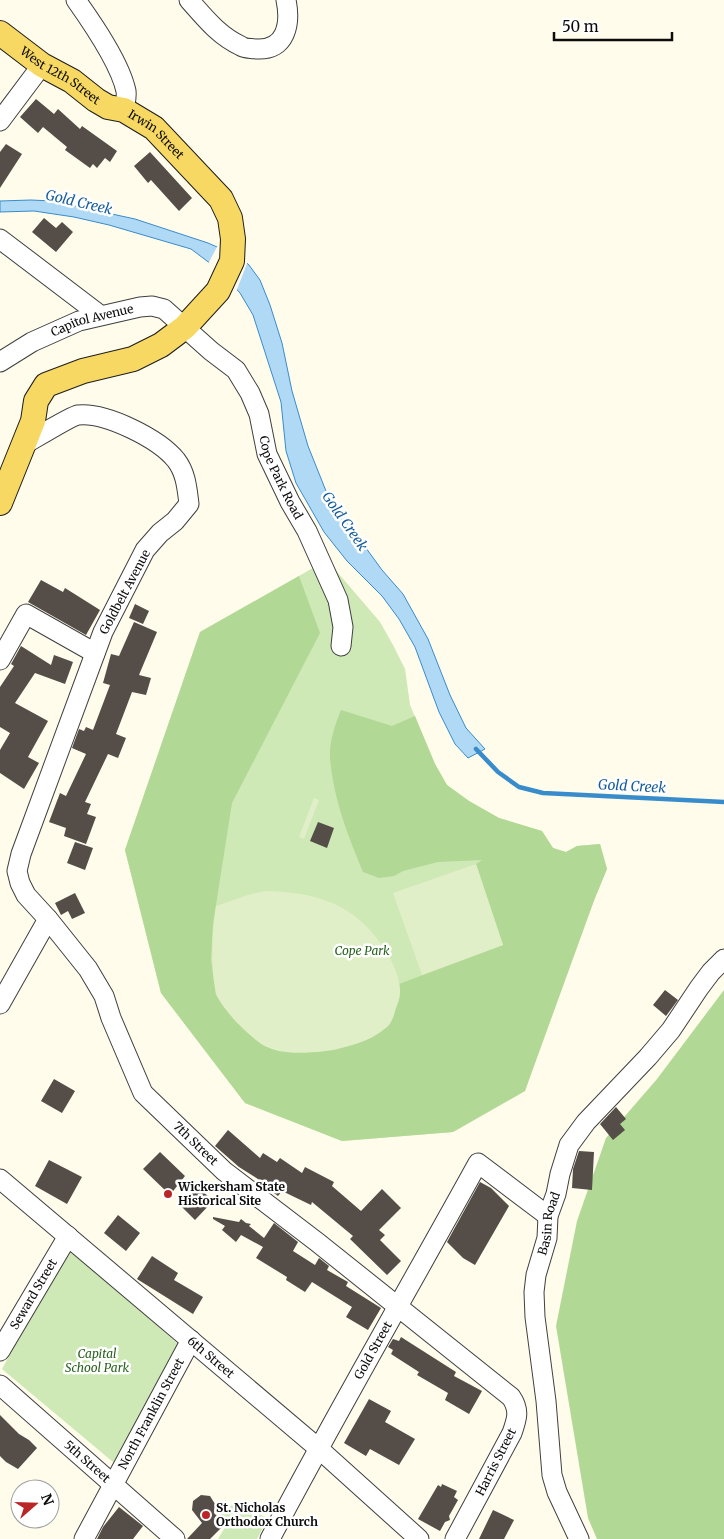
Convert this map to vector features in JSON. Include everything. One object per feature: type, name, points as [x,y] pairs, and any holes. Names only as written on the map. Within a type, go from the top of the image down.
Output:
[{"type":"main road","name":"West 12th Street","points":[[0,34],[42,65],[72,81],[96,100],[108,107],[124,110]]},
{"type":"main road","name":"Irwin Street","points":[[0,503],[25,444],[33,421],[36,400],[46,385],[76,373],[133,359],[161,345],[185,328],[218,291],[232,262],[233,239],[230,218],[221,199],[154,128],[124,110]]},
{"type":"street","name":"Irwin Street","points":[[76,0],[112,57],[122,78],[127,93],[124,110]]},
{"type":"street","points":[[189,0],[214,29],[242,48],[263,49],[278,44],[287,30],[289,13],[286,0]]},
{"type":"street","points":[[0,121],[42,65]]},
{"type":"street","points":[[0,239],[100,315]]},
{"type":"street","name":"Capitol Avenue","points":[[0,362],[32,342],[79,321],[140,307],[152,306],[164,309],[185,328]]},
{"type":"street","name":"Cope Park Road","points":[[185,328],[236,370],[250,392],[259,414],[268,454],[290,502],[307,531],[338,600],[343,627],[341,646]]},
{"type":"street","name":"Goldbelt Avenue","points":[[17,871],[39,803],[103,632],[145,550],[160,533],[175,521],[189,504],[186,478],[176,460],[155,442],[106,418],[77,415],[25,444]]},
{"type":"street","points":[[0,660],[26,614],[96,653]]},
{"type":"street","name":"7th Street","points":[[17,871],[26,895],[88,969],[104,996],[111,1018],[143,1093],[224,1171],[500,1388]]},
{"type":"street","points":[[0,1004],[6,976],[48,919]]},
{"type":"street","name":"Basin Road","points":[[579,1539],[552,1475],[549,1427],[535,1316],[534,1292],[536,1275],[548,1238],[548,1216],[556,1194],[569,1144],[586,1122],[671,1030],[705,980],[724,960]]},
{"type":"street","name":"Gold Street","points":[[270,1539],[318,1448],[399,1307],[478,1162],[548,1216]]},
{"type":"street","name":"6th Street","points":[[0,1178],[318,1448],[419,1539]]},
{"type":"street","name":"Seward Street","points":[[0,1351],[68,1236]]},
{"type":"street","name":"North Franklin Street","points":[[84,1539],[191,1340]]},
{"type":"street","name":"5th Street","points":[[0,1385],[175,1539]]},
{"type":"street","name":"Harris Street","points":[[456,1539],[512,1433],[518,1415],[511,1397],[500,1388]]},
{"type":"green space","name":"Cope Park","points":[[327,560],[380,622],[393,645],[405,669],[410,705],[435,764],[447,785],[469,801],[499,818],[542,831],[553,848],[566,852],[577,846],[600,844],[607,869],[565,970],[525,1091],[453,1132],[342,1141],[245,1103],[161,993],[125,850],[200,632]]},
{"type":"green space","name":"Cope Park","points":[[299,576],[320,633],[232,803],[213,924],[211,960],[216,995],[236,1022],[267,1047],[317,1052],[335,1050],[373,1037],[400,991],[399,984],[503,945],[476,864],[482,860],[438,862],[403,871],[394,876],[379,878],[363,872],[352,845],[334,788],[330,746],[341,710],[392,726],[415,716],[435,764],[447,785],[469,801],[499,818],[542,831],[553,848],[566,852],[577,846],[600,844],[607,869],[525,1091],[453,1132],[342,1141],[245,1103],[161,993],[125,850],[200,632]]},
{"type":"green space","points":[[314,798],[319,800],[304,839],[299,837]]},
{"type":"green space","points":[[476,864],[503,945],[422,975],[393,893]]},
{"type":"green space","points":[[265,891],[299,894],[330,902],[357,918],[370,930],[388,954],[399,980],[399,1000],[392,1020],[387,1027],[373,1037],[349,1046],[303,1053],[274,1050],[261,1044],[232,1017],[215,991],[212,944],[216,906]]},
{"type":"green space","points":[[724,990],[724,1539],[597,1539],[588,1518],[556,1326],[577,1221],[606,1138],[657,1079]]},
{"type":"green space","name":"Capital School Park","points":[[69,1246],[179,1345],[119,1467],[2,1369]]},
{"type":"green space","points":[[237,1501],[268,1519],[257,1539],[218,1539],[227,1524],[220,1515]]},
{"type":"water","points":[[0,201],[52,201],[135,219],[208,243],[240,257],[249,265],[260,280],[270,305],[282,343],[292,391],[308,446],[328,496],[382,570],[403,594],[428,639],[450,695],[466,728],[485,749],[468,758],[455,744],[439,712],[415,647],[399,619],[382,596],[347,561],[324,532],[296,483],[286,451],[281,402],[253,315],[240,293],[219,270],[191,249],[109,225],[74,217],[34,211],[0,212]]},
{"type":"pier","points":[[218,245],[241,255],[248,261],[236,292],[208,264]]},
{"type":"building","points":[[36,99],[54,114],[58,109],[80,129],[82,126],[117,151],[110,162],[105,158],[97,168],[93,164],[90,168],[65,150],[67,147],[43,127],[38,133],[20,117]]},
{"type":"building","points":[[6,144],[22,154],[0,188],[0,152]]},
{"type":"building","points":[[150,152],[192,198],[179,211],[151,180],[148,183],[134,166]]},
{"type":"building","points":[[44,218],[56,228],[62,222],[73,232],[56,252],[32,232]]},
{"type":"building","points":[[41,580],[63,592],[65,588],[100,610],[86,635],[28,602]]},
{"type":"building","points":[[135,604],[149,611],[143,624],[129,618]]},
{"type":"building","points":[[134,622],[157,632],[139,675],[151,678],[146,695],[132,692],[116,734],[126,738],[118,758],[108,754],[85,802],[91,804],[87,814],[96,817],[86,844],[64,836],[66,828],[49,822],[60,793],[66,796],[86,754],[72,748],[79,729],[84,731],[86,727],[93,730],[110,685],[103,683],[111,654],[119,656]]},
{"type":"building","points":[[21,646],[51,665],[54,655],[73,662],[65,684],[35,673],[15,703],[48,721],[28,757],[39,763],[24,789],[0,773],[0,750],[10,733],[0,727],[0,687],[14,666],[11,664]]},
{"type":"building","points":[[318,822],[334,828],[327,848],[310,841]]},
{"type":"building","points":[[75,842],[93,848],[85,870],[67,863]]},
{"type":"building","points":[[75,893],[85,913],[72,919],[68,911],[61,915],[55,903]]},
{"type":"building","points":[[665,990],[678,1000],[666,1016],[653,1005]]},
{"type":"building","points":[[54,1079],[75,1091],[62,1113],[41,1101]]},
{"type":"building","points":[[616,1107],[626,1119],[620,1124],[625,1130],[613,1140],[600,1124]]},
{"type":"building","points":[[228,1130],[260,1158],[263,1153],[277,1162],[280,1158],[302,1173],[305,1167],[334,1182],[332,1186],[361,1211],[382,1189],[401,1208],[379,1230],[385,1235],[380,1240],[401,1261],[387,1275],[350,1239],[353,1236],[312,1202],[311,1205],[282,1191],[278,1196],[260,1183],[261,1181],[239,1167],[215,1146]]},
{"type":"building","points":[[579,1151],[594,1152],[592,1190],[572,1188],[573,1169]]},
{"type":"building","points":[[160,1152],[185,1176],[170,1195],[143,1169]]},
{"type":"building","points":[[49,1160],[82,1177],[67,1204],[35,1186]]},
{"type":"building","points":[[480,1182],[491,1188],[509,1206],[475,1265],[463,1258],[447,1242]]},
{"type":"building","points":[[196,1185],[213,1201],[195,1220],[182,1207]]},
{"type":"building","points":[[118,1215],[140,1233],[126,1251],[104,1233]]},
{"type":"building","points":[[213,1217],[239,1222],[241,1219],[251,1224],[249,1226],[264,1238],[274,1223],[298,1242],[293,1251],[315,1265],[319,1258],[329,1266],[327,1270],[348,1282],[346,1286],[381,1308],[368,1330],[346,1317],[352,1307],[312,1282],[305,1292],[286,1280],[287,1277],[256,1258],[263,1247],[241,1235],[236,1242],[222,1230],[225,1226],[213,1219]]},
{"type":"building","points":[[152,1256],[178,1273],[174,1280],[203,1297],[193,1314],[137,1279]]},
{"type":"building","points":[[401,1337],[456,1372],[454,1376],[482,1391],[469,1414],[445,1400],[448,1393],[417,1375],[419,1372],[391,1354],[393,1350],[388,1347],[393,1339],[399,1341]]},
{"type":"building","points":[[369,1399],[391,1411],[385,1422],[415,1439],[399,1465],[370,1449],[366,1456],[344,1443]]},
{"type":"building","points":[[0,1415],[19,1434],[37,1448],[18,1469],[0,1456]]},
{"type":"building","points":[[442,1484],[457,1491],[454,1497],[458,1500],[449,1516],[450,1520],[445,1522],[440,1531],[418,1519],[438,1485],[441,1487]]},
{"type":"building","name":"St. Nicholas Orthodox Church","points":[[201,1495],[210,1496],[215,1504],[214,1513],[225,1524],[210,1539],[187,1539],[202,1523],[192,1510],[193,1501]]},
{"type":"building","points":[[119,1507],[143,1526],[133,1539],[97,1539],[103,1527]]},
{"type":"building","points":[[493,1510],[514,1520],[504,1539],[479,1539]]},
{"type":"waterway","name":"Gold Creek","points":[[476,749],[498,772],[519,787],[543,793],[724,802]]},
{"type":"place","name":"Wickersham State Historical Site","points":[[168,1194]]},
{"type":"place","name":"St. Nicholas Orthodox Church","points":[[206,1515]]}]
